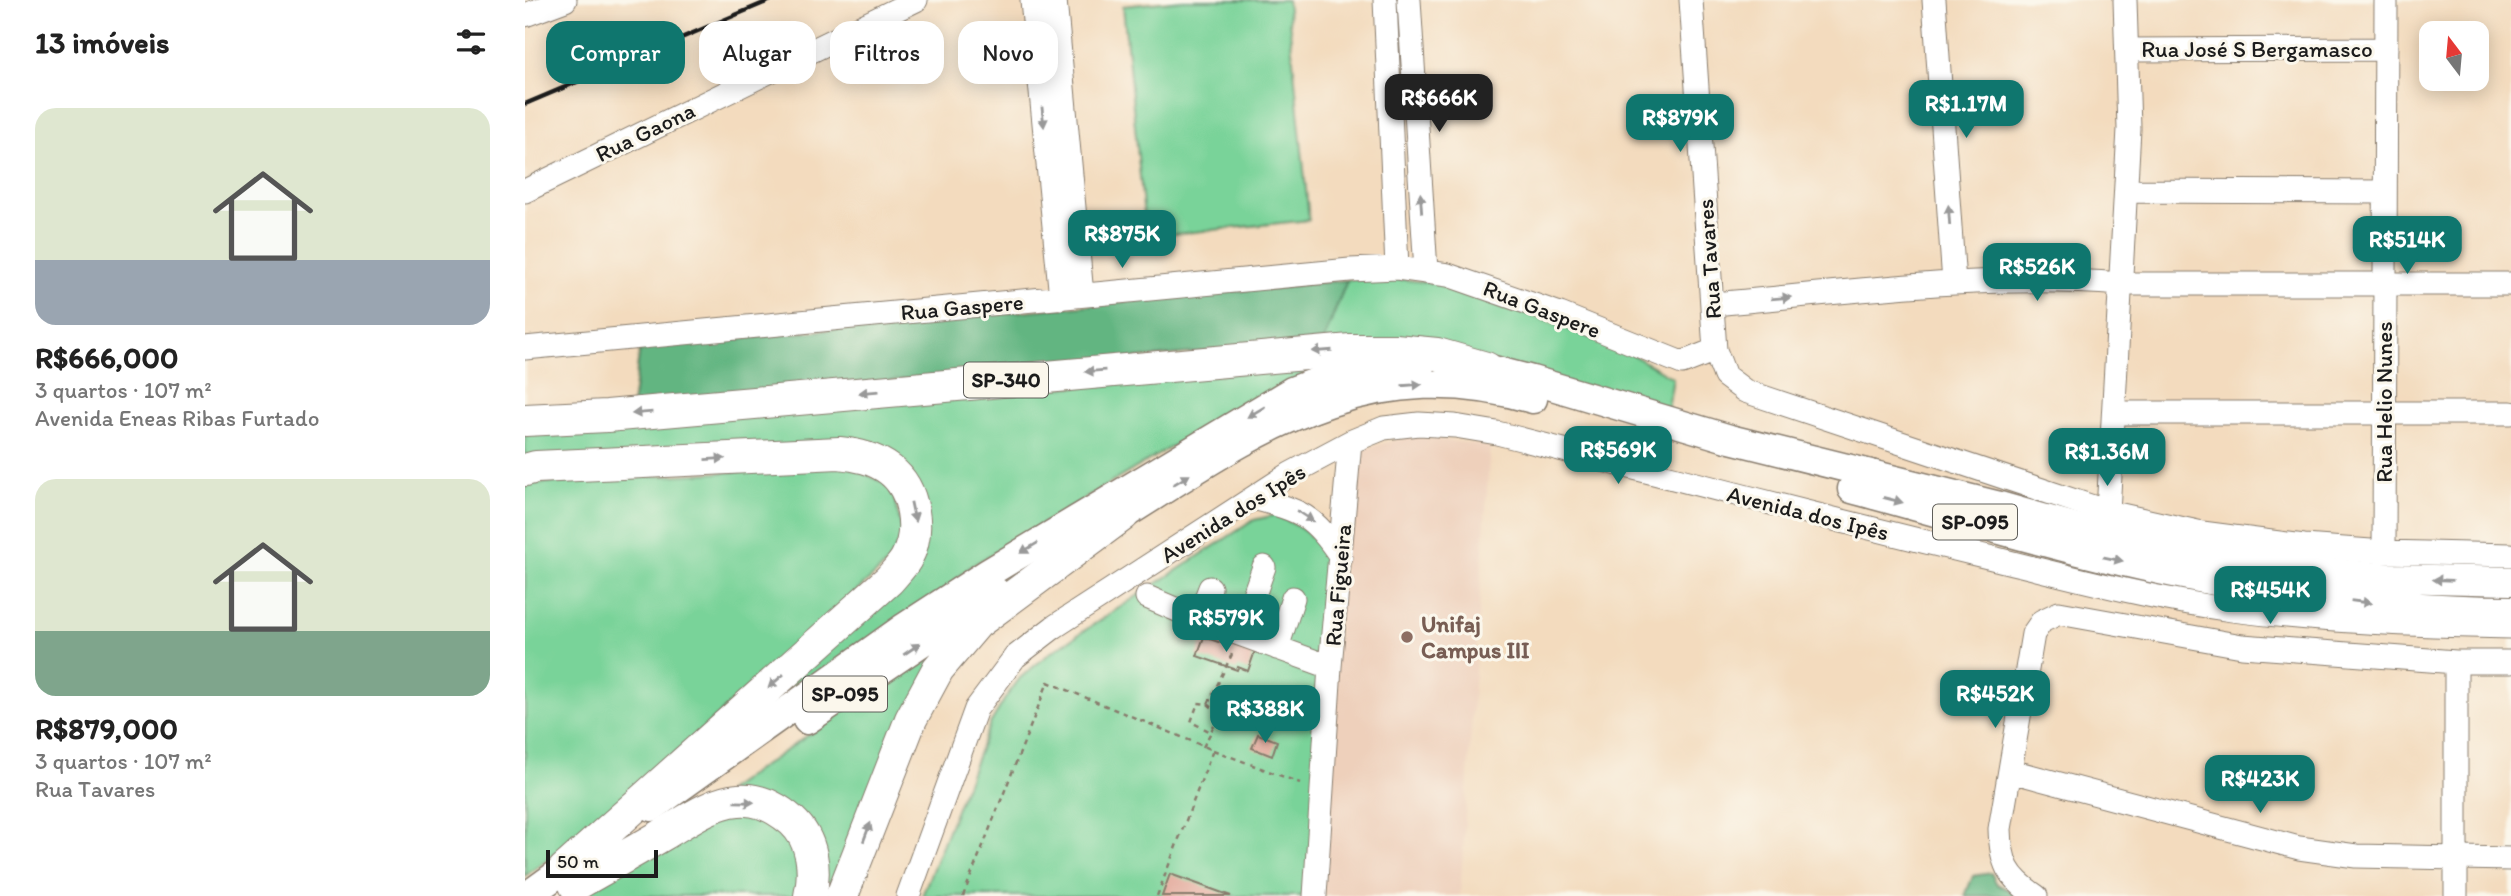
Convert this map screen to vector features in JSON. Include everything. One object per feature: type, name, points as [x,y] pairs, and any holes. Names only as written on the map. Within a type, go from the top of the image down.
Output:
[{"type":"highway","name":"SP-340","points":[[525,420],[607,416],[1351,350],[1437,354],[1486,368]]},
{"type":"highway","points":[[525,470],[536,467],[839,453],[861,456],[891,470],[901,482],[911,502],[915,523],[913,541],[906,559],[889,580],[566,883]]},
{"type":"highway","points":[[842,896],[911,719],[938,669],[977,623],[1123,515]]},
{"type":"highway","points":[[566,883],[717,806],[738,800],[760,802],[781,812],[796,825],[806,841],[813,861],[810,896]]},
{"type":"main road","name":"SP-095","points":[[566,883],[905,627],[1010,560],[1292,391],[1345,372],[1388,365],[1427,364],[1486,368],[1730,439],[1996,505],[2102,535],[2234,562],[2394,578],[2511,581]]},
{"type":"main road","name":"SP-095","points":[[527,896],[566,883],[992,595],[1251,438],[1316,406],[1380,388],[1415,384],[1448,385],[1523,396],[2099,556],[2232,584],[2398,607],[2511,610]]},
{"type":"street","points":[[525,15],[565,0]]},
{"type":"street","name":"Rua Gaona","points":[[525,191],[916,0]]},
{"type":"street","points":[[1032,0],[1072,296]]},
{"type":"street","points":[[1055,0],[1072,296]]},
{"type":"street","points":[[1385,0],[1397,268]]},
{"type":"street","points":[[1409,0],[1426,271]]},
{"type":"street","name":"Rua Tavares","points":[[1691,0],[1715,350]]},
{"type":"street","points":[[1934,0],[1954,283]]},
{"type":"street","points":[[2108,512],[2129,129],[2125,0]]},
{"type":"street","name":"Rua Helio Nunes","points":[[2384,552],[2386,0]]},
{"type":"street","name":"Rua José S Bergamasco","points":[[2128,50],[2386,48]]},
{"type":"street","points":[[2126,191],[2385,192]]},
{"type":"street","name":"Rua Gaspere","points":[[525,348],[1350,270],[1397,268],[1461,279],[1682,362],[1715,350]]},
{"type":"street","points":[[1713,304],[1954,283],[2073,281],[2121,284],[2511,284]]},
{"type":"street","points":[[1715,350],[1725,376],[1745,391],[2108,512],[2202,533],[2304,546],[2384,552],[2511,555]]},
{"type":"street","points":[[2114,413],[2511,413]]},
{"type":"street","name":"Avenida dos Ipês","points":[[908,896],[976,709],[1015,657],[1054,627],[1290,474],[1350,442],[1384,428],[1419,424],[1455,426],[1497,433],[1827,519],[2142,594],[2317,620],[2511,626]]},
{"type":"street","name":"Rua Figueira","points":[[1315,896],[1330,667],[1350,442]]},
{"type":"street","points":[[1253,498],[1296,510],[1310,519],[1326,535],[1341,557]]},
{"type":"street","points":[[1241,635],[1263,567]]},
{"type":"street","points":[[1198,619],[1210,588]]},
{"type":"street","points":[[1147,597],[1198,619],[1330,667]]},
{"type":"street","points":[[1277,648],[1293,598]]},
{"type":"street","points":[[2036,896],[2020,885],[2008,870],[2000,855],[2000,829],[2033,634],[2042,621],[2059,613],[2242,646],[2456,662],[2511,662]]},
{"type":"street","points":[[2456,662],[2456,896]]},
{"type":"street","points":[[2011,771],[2299,848],[2356,856],[2511,859]]},
{"type":"path","points":[[1208,704],[1241,635]]},
{"type":"path","points":[[963,896],[1048,682],[1203,747],[1300,783]]},
{"type":"path","points":[[1203,747],[1211,732],[1220,715],[1208,704],[1198,703],[1191,722],[1211,732]]},
{"type":"path","points":[[1157,896],[1213,750]]},
{"type":"shaded area","name":"Unifaj Campus III","points":[[1412,436],[1490,446],[1460,896],[1316,896],[1352,452]]},
{"type":"green space","points":[[1183,0],[1287,0],[1309,220],[1146,237],[1123,6]]},
{"type":"green space","points":[[1382,277],[1441,284],[1622,349],[1673,378],[1668,408],[1324,340],[1347,280]]},
{"type":"green space","points":[[1347,280],[1323,341],[632,405],[640,348]]},
{"type":"green space","points":[[1322,366],[1238,407],[970,567],[948,587],[683,772],[915,563],[891,456],[525,461],[525,432]]},
{"type":"green space","points":[[847,465],[891,486],[903,534],[888,563],[606,816],[525,876],[525,484]]},
{"type":"green space","points":[[1275,515],[1309,535],[1332,567],[1310,896],[922,896],[990,724],[1020,678],[1050,653],[1254,520]]},
{"type":"green space","points":[[952,637],[833,896],[820,896],[822,856],[728,790]]},
{"type":"green space","points":[[762,811],[799,844],[798,896],[578,896],[704,820]]},
{"type":"green space","points":[[1991,873],[1997,884],[2020,896],[1965,896],[1973,876]]},
{"type":"building","points":[[1204,637],[1255,651],[1248,671],[1238,667],[1237,670],[1197,656]]},
{"type":"building","points":[[1258,734],[1277,741],[1272,756],[1252,748]]},
{"type":"building","points":[[1170,874],[1231,896],[1162,896]]},
{"type":"railway","points":[[525,104],[771,0]]},
{"type":"place","name":"Unifaj Campus III","points":[[1407,637]]}]
